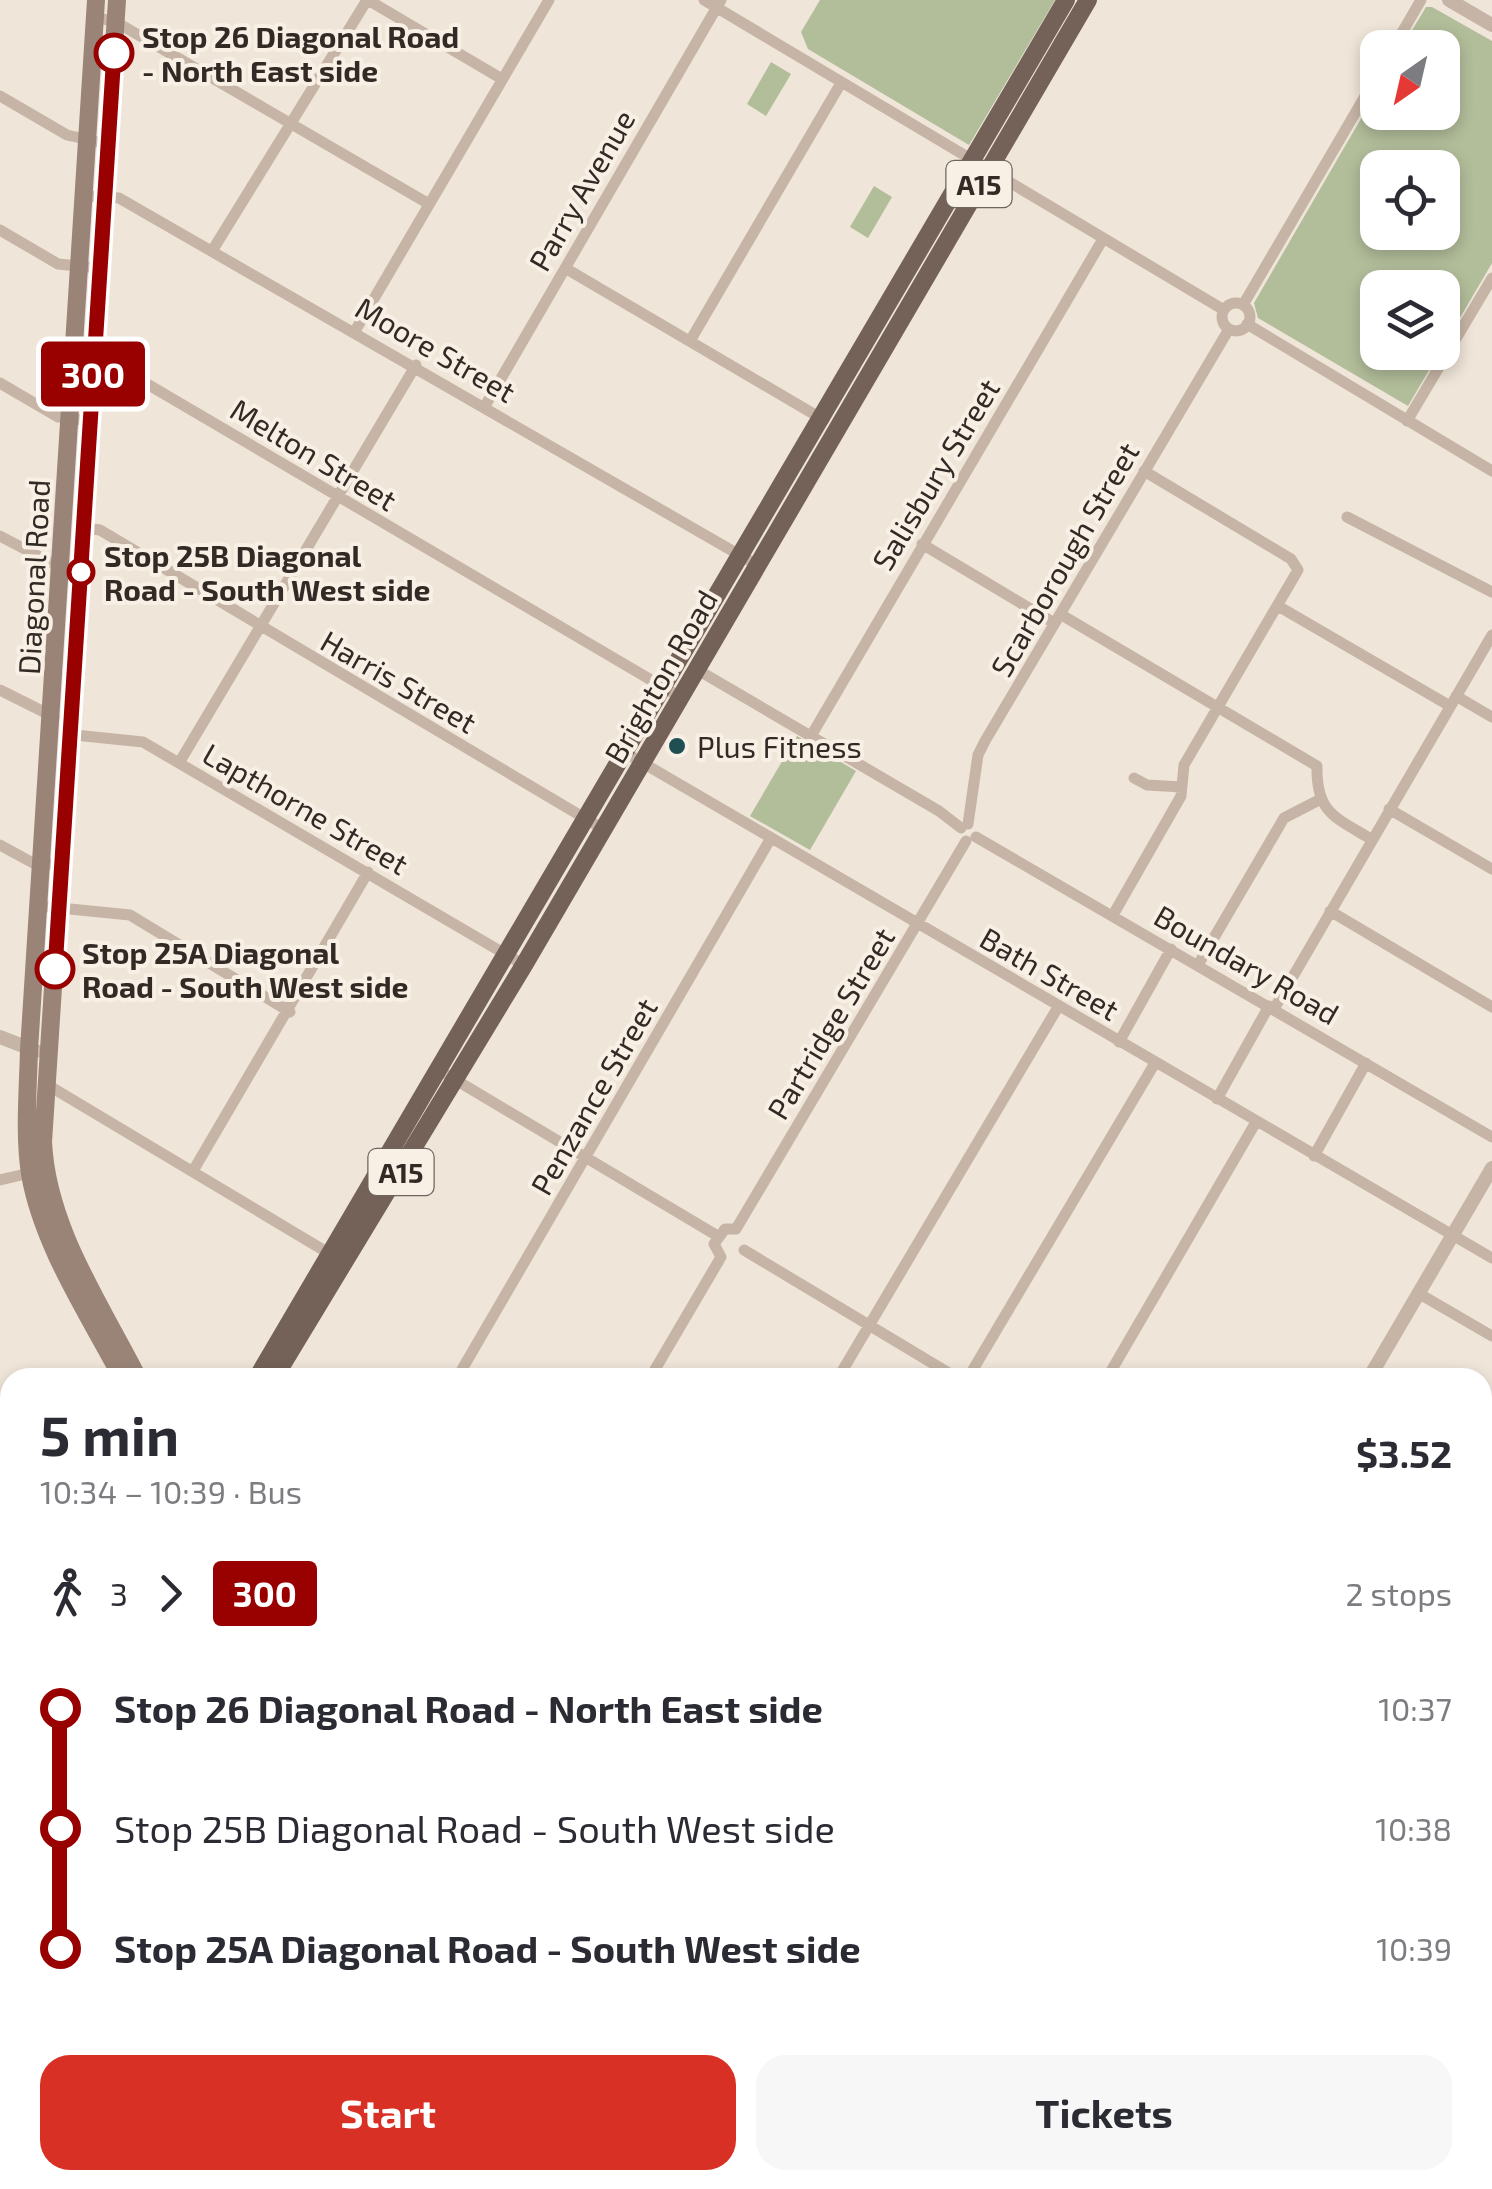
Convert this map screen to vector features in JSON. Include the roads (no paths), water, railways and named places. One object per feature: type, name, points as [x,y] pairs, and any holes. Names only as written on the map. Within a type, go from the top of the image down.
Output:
[{"type":"main road","name":"Diagonal Road","points":[[117,0],[61,908],[38,1051],[30,1173],[45,1222],[117,1368]]},
{"type":"main road","name":"Brighton Road","points":[[979,166],[1066,0]]},
{"type":"main road","name":"Brighton Road","points":[[447,1074],[506,955],[594,824],[642,763],[672,693],[828,422],[979,166],[1088,0]]},
{"type":"main road","name":"Diagonal Road","points":[[96,8],[44,865],[30,1029],[46,1084],[44,1168],[57,1218],[133,1368]]},
{"type":"main road","name":"Brighton Road","points":[[264,1368],[337,1258],[447,1074],[524,965],[594,824],[624,752],[696,669],[749,560]]},
{"type":"main road","name":"Brighton Road","points":[[279,1368],[337,1258]]},
{"type":"street","points":[[355,331],[549,0]]},
{"type":"street","points":[[704,0],[719,4],[979,166],[1224,310]]},
{"type":"street","points":[[1403,30],[1420,0]]},
{"type":"street","points":[[1450,0],[1492,25]]},
{"type":"street","points":[[212,250],[372,1],[502,79]]},
{"type":"street","name":"Parry Avenue","points":[[485,406],[719,4]]},
{"type":"street","points":[[96,8],[429,204]]},
{"type":"street","points":[[690,342],[841,82]]},
{"type":"street","points":[[0,96],[87,142],[108,144]]},
{"type":"street","points":[[1243,305],[1360,105]]},
{"type":"street","name":"Moore Street","points":[[84,196],[119,198],[416,365],[749,560]]},
{"type":"street","points":[[0,230],[58,264],[98,268]]},
{"type":"street","name":"Salisbury Street","points":[[812,736],[1103,239]]},
{"type":"street","points":[[565,268],[828,422]]},
{"type":"street","points":[[1407,421],[1488,292],[1492,278]]},
{"type":"street","points":[[1248,324],[1249,312],[1243,305],[1230,304],[1224,310],[1224,323],[1229,329],[1248,324],[1492,471]]},
{"type":"street","name":"Scarborough Street","points":[[964,826],[978,754],[1229,329]]},
{"type":"street","name":"Melton Street","points":[[74,358],[108,362],[672,693]]},
{"type":"street","points":[[179,764],[416,365]]},
{"type":"street","points":[[0,383],[70,420],[90,421]]},
{"type":"street","points":[[1113,914],[1181,796],[1184,765],[1298,567],[1291,558],[1144,471]]},
{"type":"street","points":[[1347,517],[1492,592]]},
{"type":"street","name":"Harris Street","points":[[64,526],[100,530],[262,630],[594,824]]},
{"type":"street","points":[[0,536],[62,568],[81,570]]},
{"type":"street","points":[[922,544],[1316,766],[1319,800],[1334,817],[1371,839]]},
{"type":"street","points":[[1278,606],[1453,701],[1492,717]]},
{"type":"street","points":[[1217,1099],[1492,636]]},
{"type":"street","points":[[696,669],[964,826],[976,828],[971,839]]},
{"type":"street","points":[[0,690],[52,725]]},
{"type":"street","name":"Lapthorne Street","points":[[52,725],[143,742],[524,965]]},
{"type":"street","name":"Bath Street","points":[[624,752],[1492,1258]]},
{"type":"street","points":[[1134,778],[1148,785],[1182,787]]},
{"type":"street","points":[[1198,965],[1284,818],[1319,800]]},
{"type":"street","points":[[938,810],[961,812],[970,806]]},
{"type":"street","points":[[1389,809],[1492,869]]},
{"type":"street","name":"Penzance Street","points":[[463,1368],[771,838]]},
{"type":"street","name":"Boundary Road","points":[[971,839],[1113,914],[1492,1136]]},
{"type":"street","name":"Partridge Street","points":[[736,1230],[971,839]]},
{"type":"street","points":[[0,845],[44,865],[64,866]]},
{"type":"street","points":[[193,1172],[290,1012],[368,872]]},
{"type":"street","points":[[40,906],[130,915],[290,1012]]},
{"type":"street","points":[[1330,911],[1492,1007]]},
{"type":"street","points":[[1119,1042],[1171,949]]},
{"type":"street","points":[[844,1368],[1058,1007]]},
{"type":"street","points":[[1,1037],[20,1039],[30,1029]]},
{"type":"street","points":[[1,1037],[38,1051]]},
{"type":"street","points":[[1314,1156],[1366,1062]]},
{"type":"street","points":[[974,1368],[1155,1063]]},
{"type":"street","points":[[447,1074],[716,1235]]},
{"type":"street","points":[[46,1084],[337,1258]]},
{"type":"street","points":[[44,1117],[52,1106],[79,1104]]},
{"type":"street","points":[[1113,1368],[1256,1122]]},
{"type":"street","points":[[1375,1368],[1492,1168]]},
{"type":"street","points":[[0,1180],[30,1173]]},
{"type":"street","points":[[725,1228],[736,1230],[743,1236],[744,1250],[736,1258],[721,1257],[715,1249],[716,1235],[725,1228]]},
{"type":"street","points":[[744,1250],[941,1368]]},
{"type":"street","points":[[656,1368],[721,1257]]},
{"type":"street","points":[[1418,1292],[1492,1336]]},
{"type":"place","name":"Stop 26 Diagonal Road - North East side","points":[[114,53]]},
{"type":"place","name":"Stop 25B Diagonal Road - South West side","points":[[81,572]]},
{"type":"place","name":"Plus Fitness","points":[[677,746]]},
{"type":"place","name":"Stop 25A Diagonal Road - South West side","points":[[55,969]]}]
